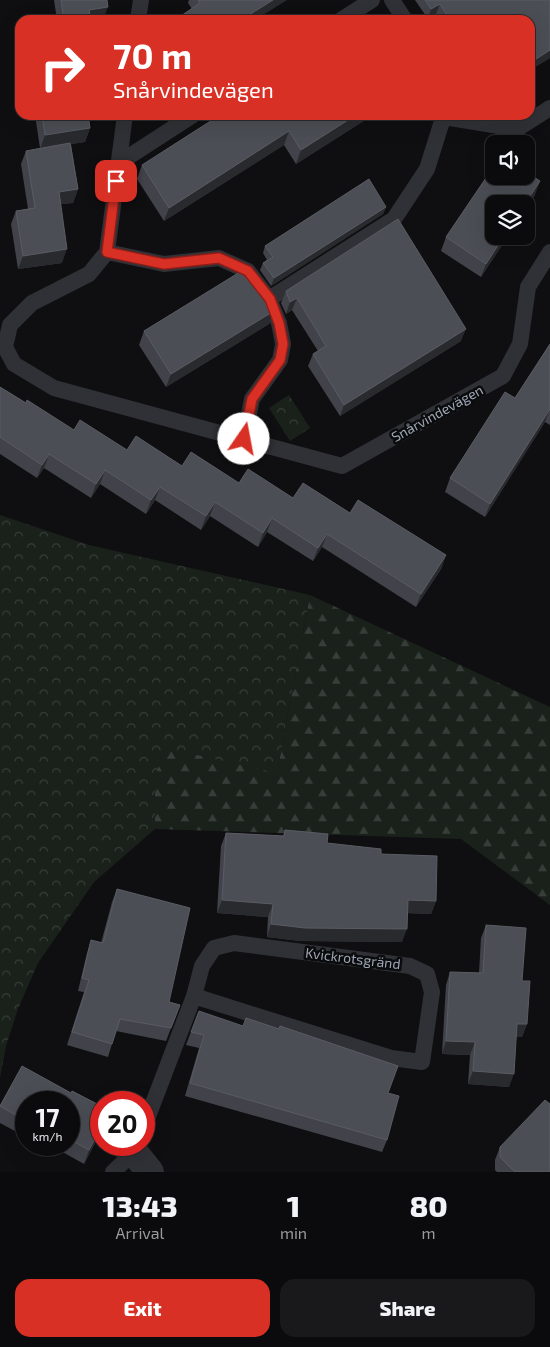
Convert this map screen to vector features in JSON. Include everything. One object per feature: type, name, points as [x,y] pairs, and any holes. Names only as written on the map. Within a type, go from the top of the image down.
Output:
[{"type":"lane","points":[[139,15],[141,0]]},
{"type":"lane","points":[[349,15],[372,0]]},
{"type":"lane","points":[[392,0],[402,15]]},
{"type":"lane","points":[[535,118],[550,108]]},
{"type":"lane","points":[[124,120],[107,252],[164,264],[219,258],[248,271],[270,299],[279,323],[283,344],[280,360],[252,399],[244,439]]},
{"type":"lane","points":[[119,163],[185,120]]},
{"type":"lane","points":[[270,299],[394,219],[427,169],[443,120]]},
{"type":"lane","points":[[466,120],[517,129],[531,120]]},
{"type":"lane","name":"Snårvindevägen","points":[[107,252],[89,274],[32,303],[10,325],[5,347],[14,364],[54,388],[342,466],[503,376],[520,344],[528,287],[550,252]]},
{"type":"lane","name":"Kvickrotsgränd","points":[[155,1098],[194,996],[202,966],[214,948],[234,943],[410,966],[427,974],[432,992],[422,1062],[391,1058],[194,996]]},
{"type":"lane","points":[[113,1172],[140,1156]]},
{"type":"green space","points":[[289,395],[310,428],[290,441],[269,408]]},
{"type":"green space","points":[[0,515],[89,545],[310,595],[277,773],[166,748],[155,776],[155,829],[94,882],[38,963],[18,1009],[6,1046],[0,1078]]},
{"type":"green space","points":[[310,595],[550,707],[550,905],[461,839],[155,829],[155,775],[166,747],[277,773]]},
{"type":"building","points":[[61,0],[107,0],[108,7],[89,10],[90,15],[63,15]]},
{"type":"building","points":[[198,0],[273,0],[249,15],[182,15],[200,3]]},
{"type":"building","points":[[425,0],[550,0],[550,50],[535,60],[535,15],[447,15],[440,4],[431,9]]},
{"type":"building","points":[[43,120],[89,120],[90,128],[45,135]]},
{"type":"building","points":[[212,120],[348,120],[301,150],[289,131],[169,208],[142,165]]},
{"type":"building","points":[[70,143],[78,189],[59,192],[67,249],[23,256],[16,211],[35,208],[26,151]]},
{"type":"building","points":[[535,178],[540,181],[531,195],[485,195],[485,245],[498,245],[486,264],[446,237],[485,179],[485,185],[535,185]]},
{"type":"building","points":[[369,179],[386,207],[274,278],[263,263],[273,257],[265,246]]},
{"type":"building","points":[[398,219],[466,329],[344,405],[313,354],[326,346],[297,298],[290,302],[286,291]]},
{"type":"building","points":[[248,267],[265,290],[274,311],[171,374],[144,331]]},
{"type":"building","points":[[550,344],[550,409],[490,504],[450,478],[505,392],[515,398]]},
{"type":"building","points":[[0,387],[26,403],[27,400],[74,430],[80,420],[127,450],[136,436],[182,466],[191,452],[239,483],[248,469],[293,498],[303,483],[350,513],[358,500],[446,555],[421,594],[327,534],[318,548],[272,518],[263,533],[215,502],[206,516],[160,487],[151,500],[105,470],[96,484],[49,454],[42,465],[0,437]]},
{"type":"building","points":[[285,830],[328,834],[327,843],[381,849],[381,854],[437,856],[436,901],[408,900],[407,929],[305,928],[271,924],[273,904],[222,900],[226,833],[284,836]]},
{"type":"building","points":[[117,889],[190,908],[169,1002],[180,1005],[171,1028],[120,1019],[112,1044],[72,1032],[89,980],[82,978],[91,940],[103,943]]},
{"type":"building","points":[[486,925],[526,928],[522,981],[530,981],[527,1024],[517,1024],[514,1074],[473,1071],[475,1042],[446,1041],[450,972],[483,973]]},
{"type":"building","points":[[199,1011],[243,1026],[246,1018],[279,1029],[280,1026],[398,1066],[388,1093],[399,1096],[387,1140],[190,1083],[204,1035],[191,1032]]},
{"type":"building","points":[[22,1066],[67,1091],[15,1091],[15,1115],[0,1106]]},
{"type":"building","points":[[80,1095],[90,1100],[89,1150],[80,1145]]},
{"type":"building","points":[[545,1100],[550,1104],[550,1172],[515,1172],[500,1157],[500,1147]]},
{"type":"route","points":[[116,181],[107,252],[164,264],[219,258],[248,271],[270,299],[279,323],[283,344],[280,360],[252,399],[244,439]]}]
